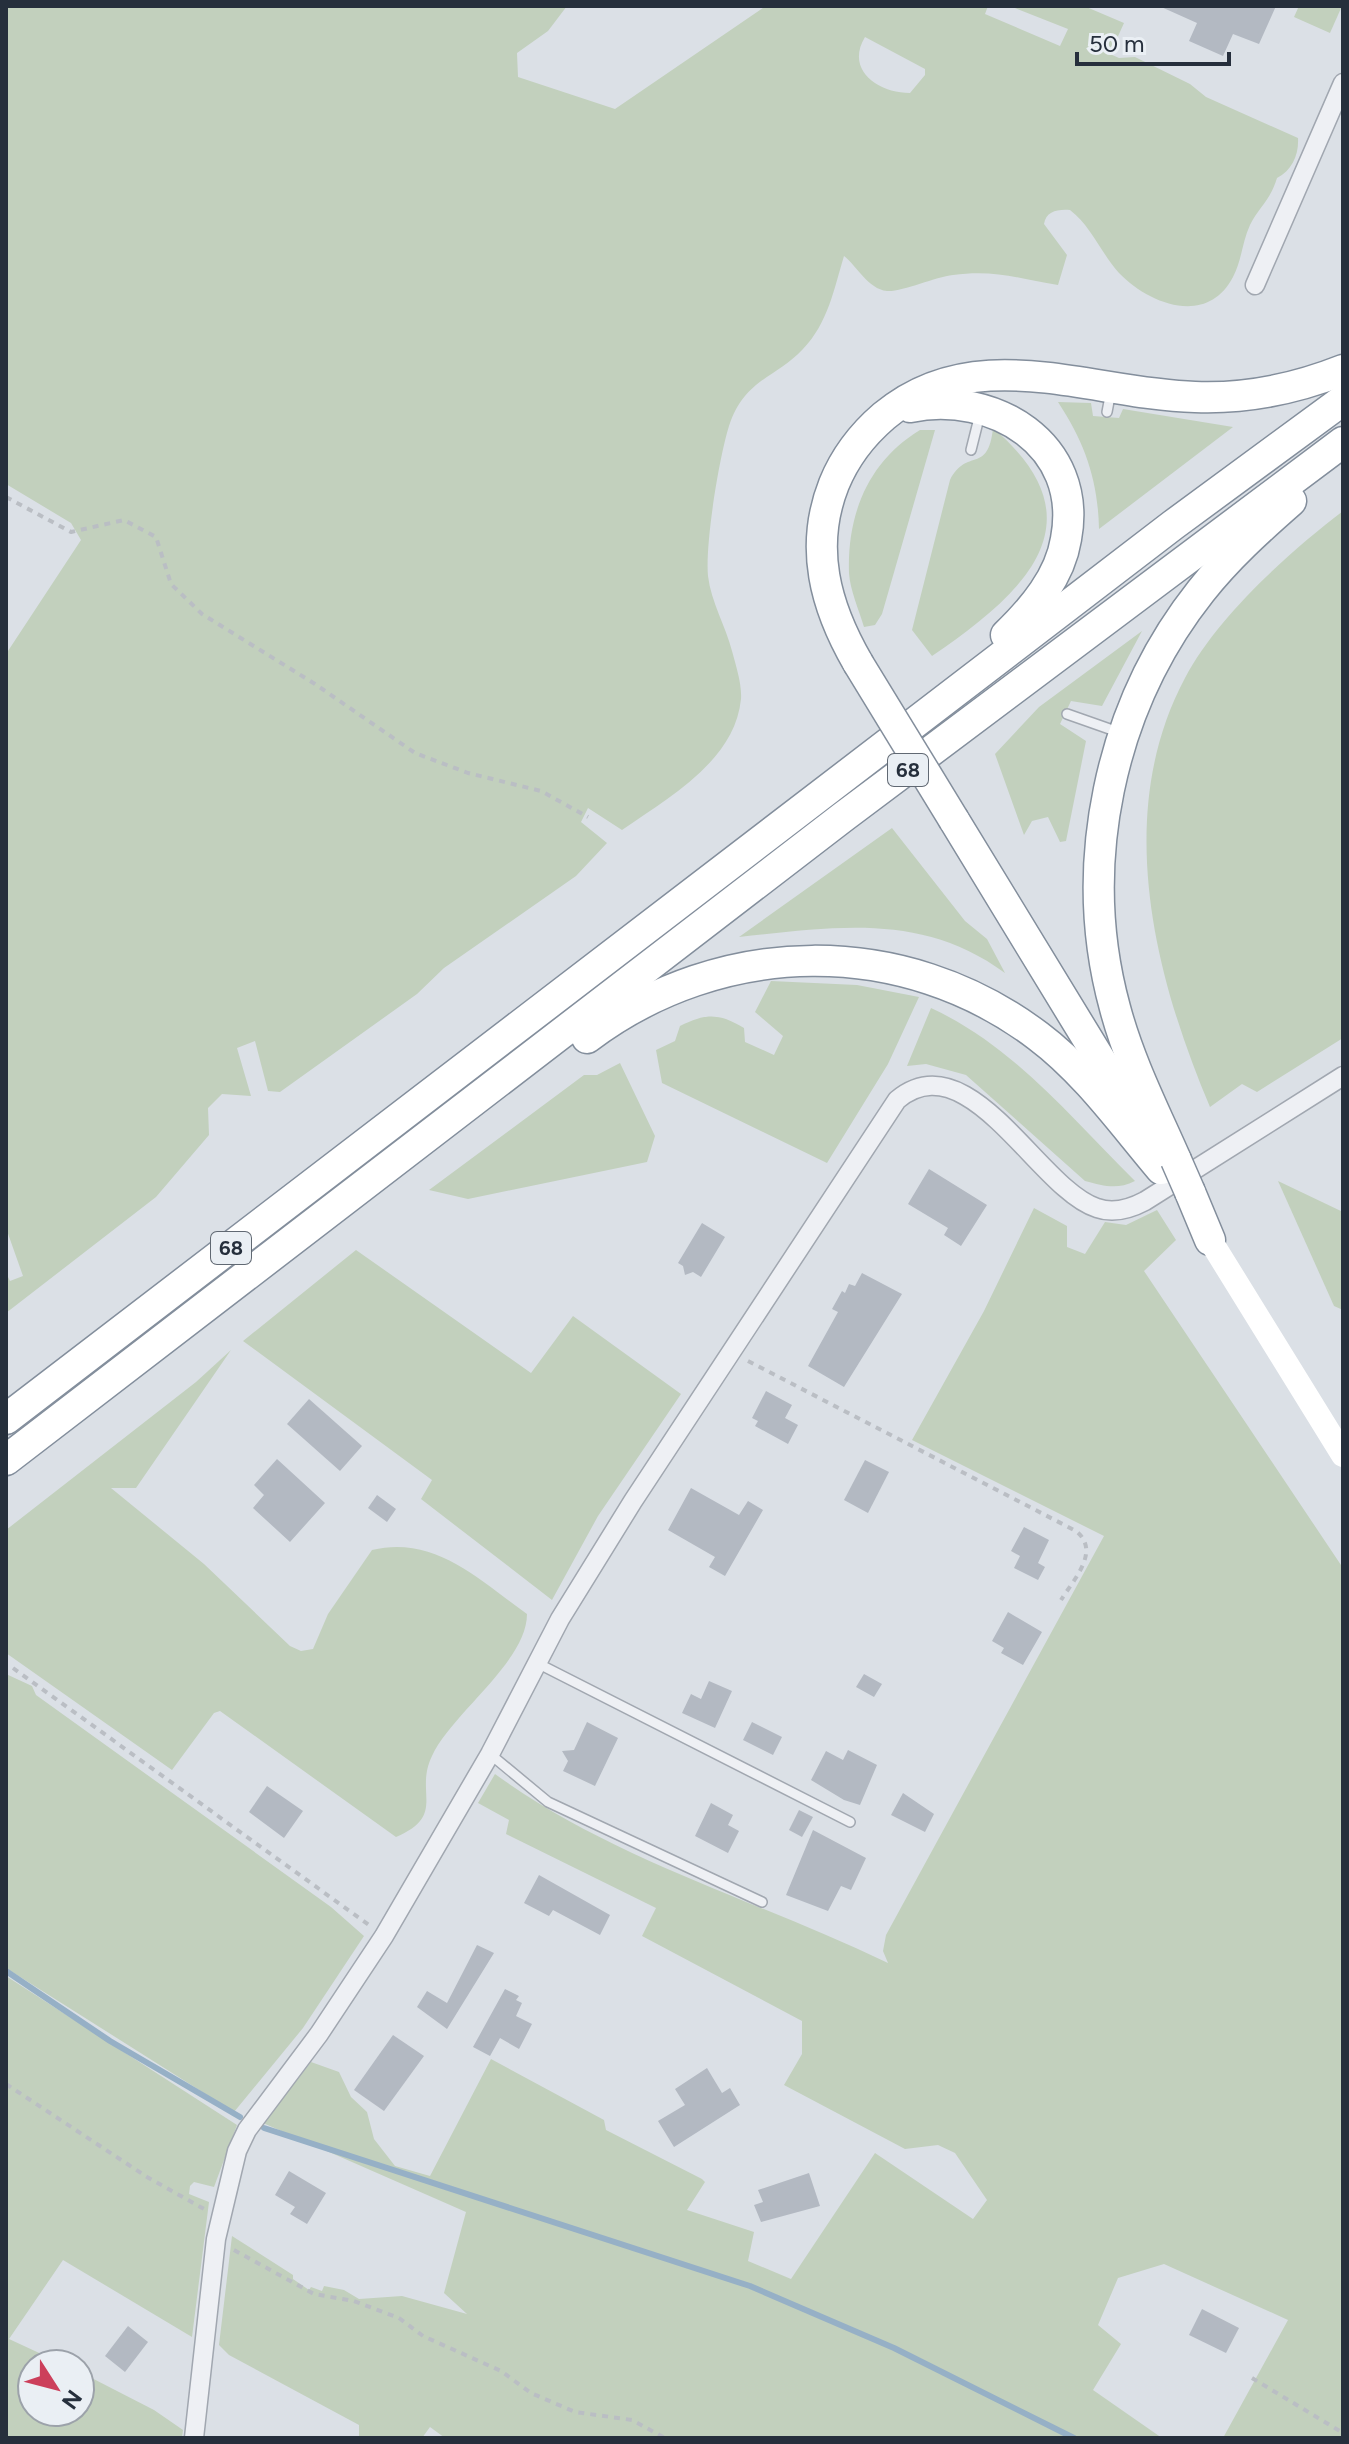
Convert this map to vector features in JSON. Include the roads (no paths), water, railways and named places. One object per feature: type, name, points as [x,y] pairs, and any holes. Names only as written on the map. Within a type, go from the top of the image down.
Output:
[{"type":"highway","points":[[1210,1240],[1187,1194],[844,639],[826,594],[821,538],[838,475],[877,422],[914,395],[935,385],[979,374],[1025,375],[1109,400],[1169,396],[1230,397],[1292,388],[1343,370]]},
{"type":"highway","name":"68","points":[[6,1419],[916,722],[1343,400]]},
{"type":"highway","points":[[877,422],[927,404],[961,403],[981,407],[1025,429],[1049,455],[1067,503],[1067,537],[1057,569],[1031,609],[1001,639],[949,679],[916,722]]},
{"type":"highway","name":"68","points":[[6,1460],[843,817],[1343,442]]},
{"type":"highway","points":[[1167,1165],[1125,1039],[1102,946],[1098,884],[1102,825],[1124,734],[1158,657],[1201,590],[1270,520],[1343,461]]},
{"type":"highway","points":[[475,1101],[525,1085],[617,1017],[698,979],[761,963],[848,960],[932,978],[983,1001],[1020,1023],[1075,1069],[1167,1165]]},
{"type":"main road","points":[[1210,1240],[1343,1455]]},
{"type":"street","points":[[1255,285],[1343,83]]},
{"type":"street","points":[[194,2438],[216,2239],[247,2130],[319,2034],[384,1936],[490,1754],[537,1663],[633,1501],[891,1107],[912,1089],[940,1085],[960,1093],[1087,1204],[1121,1210],[1145,1201],[1343,1076]]},
{"type":"lane","points":[[971,450],[981,407]]},
{"type":"lane","points":[[1067,714],[1124,734]]},
{"type":"lane","points":[[537,1663],[850,1822]]},
{"type":"lane","points":[[490,1754],[548,1802],[762,1902]]},
{"type":"waterway","points":[[6,1971],[110,2041],[240,2117]]},
{"type":"waterway","points":[[264,2128],[750,2286],[894,2348],[1074,2438]]}]
